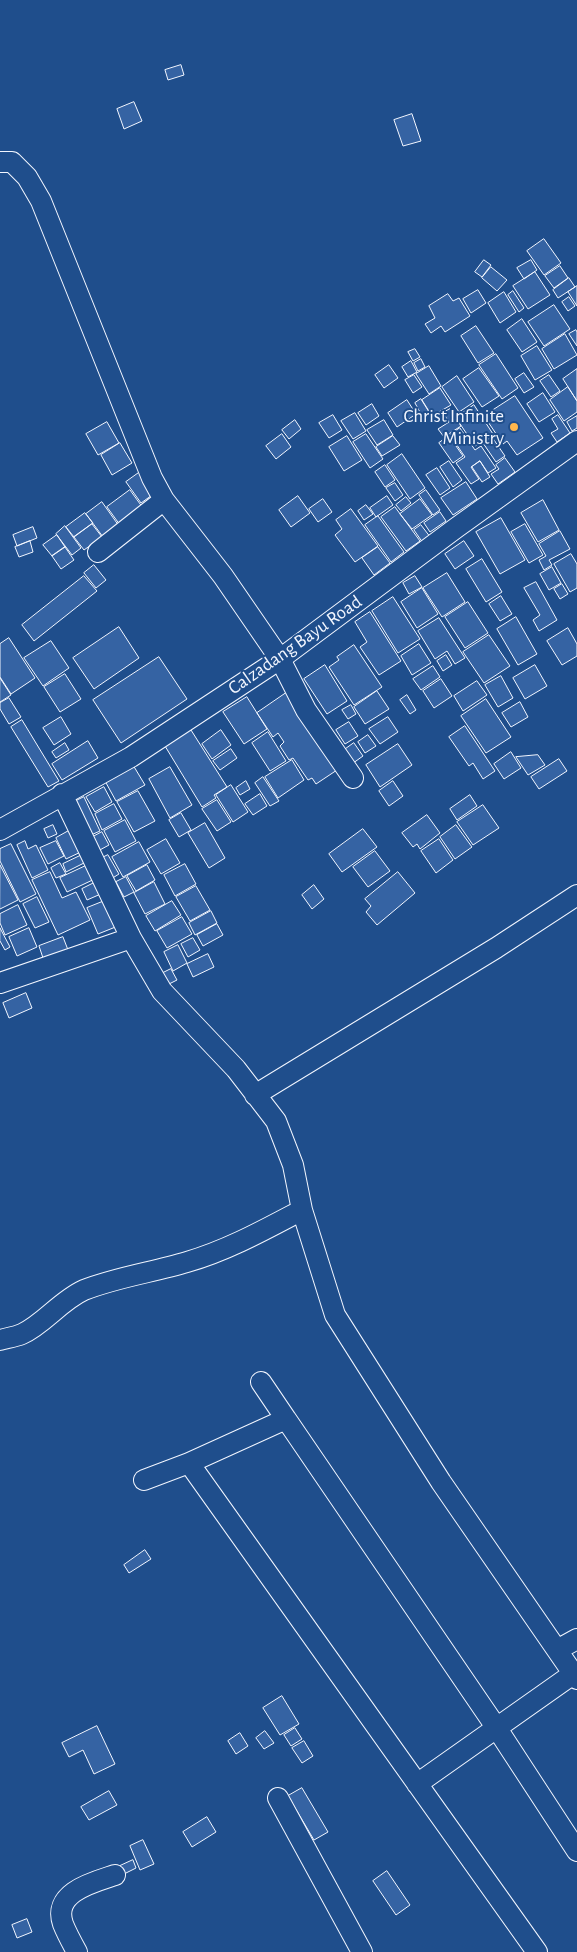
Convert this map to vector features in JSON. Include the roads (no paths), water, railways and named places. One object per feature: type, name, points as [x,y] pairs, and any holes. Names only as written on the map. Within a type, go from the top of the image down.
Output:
[{"type":"street","points":[[0,162],[12,162],[27,177],[41,201],[152,478],[164,500],[223,576],[280,658],[306,710],[353,778]]},
{"type":"street","name":"Calzadang Bayu Road","points":[[0,830],[62,794],[131,758],[280,658],[577,441]]},
{"type":"street","points":[[98,552],[164,500]]},
{"type":"street","points":[[62,794],[131,938],[162,991],[236,1069],[276,1121],[288,1148],[299,1189],[302,1210],[335,1315],[441,1482],[575,1676],[496,1727],[417,1784]]},
{"type":"street","points":[[255,1094],[496,948],[577,895]]},
{"type":"street","points":[[0,982],[131,938]]},
{"type":"street","points":[[0,1340],[22,1334],[65,1301],[83,1291],[105,1283],[188,1262],[233,1246],[302,1210]]},
{"type":"street","points":[[261,1382],[496,1727],[577,1851]]},
{"type":"street","points":[[144,1480],[189,1463],[286,1419]]},
{"type":"street","points":[[189,1463],[537,1952]]},
{"type":"street","points":[[557,1650],[577,1639]]},
{"type":"street","points":[[278,1798],[362,1952]]},
{"type":"street","points":[[77,1952],[63,1923],[62,1911],[66,1900],[81,1886],[115,1875]]},
{"type":"place","name":"Christ Infinite Ministry","points":[[514,427]]}]
